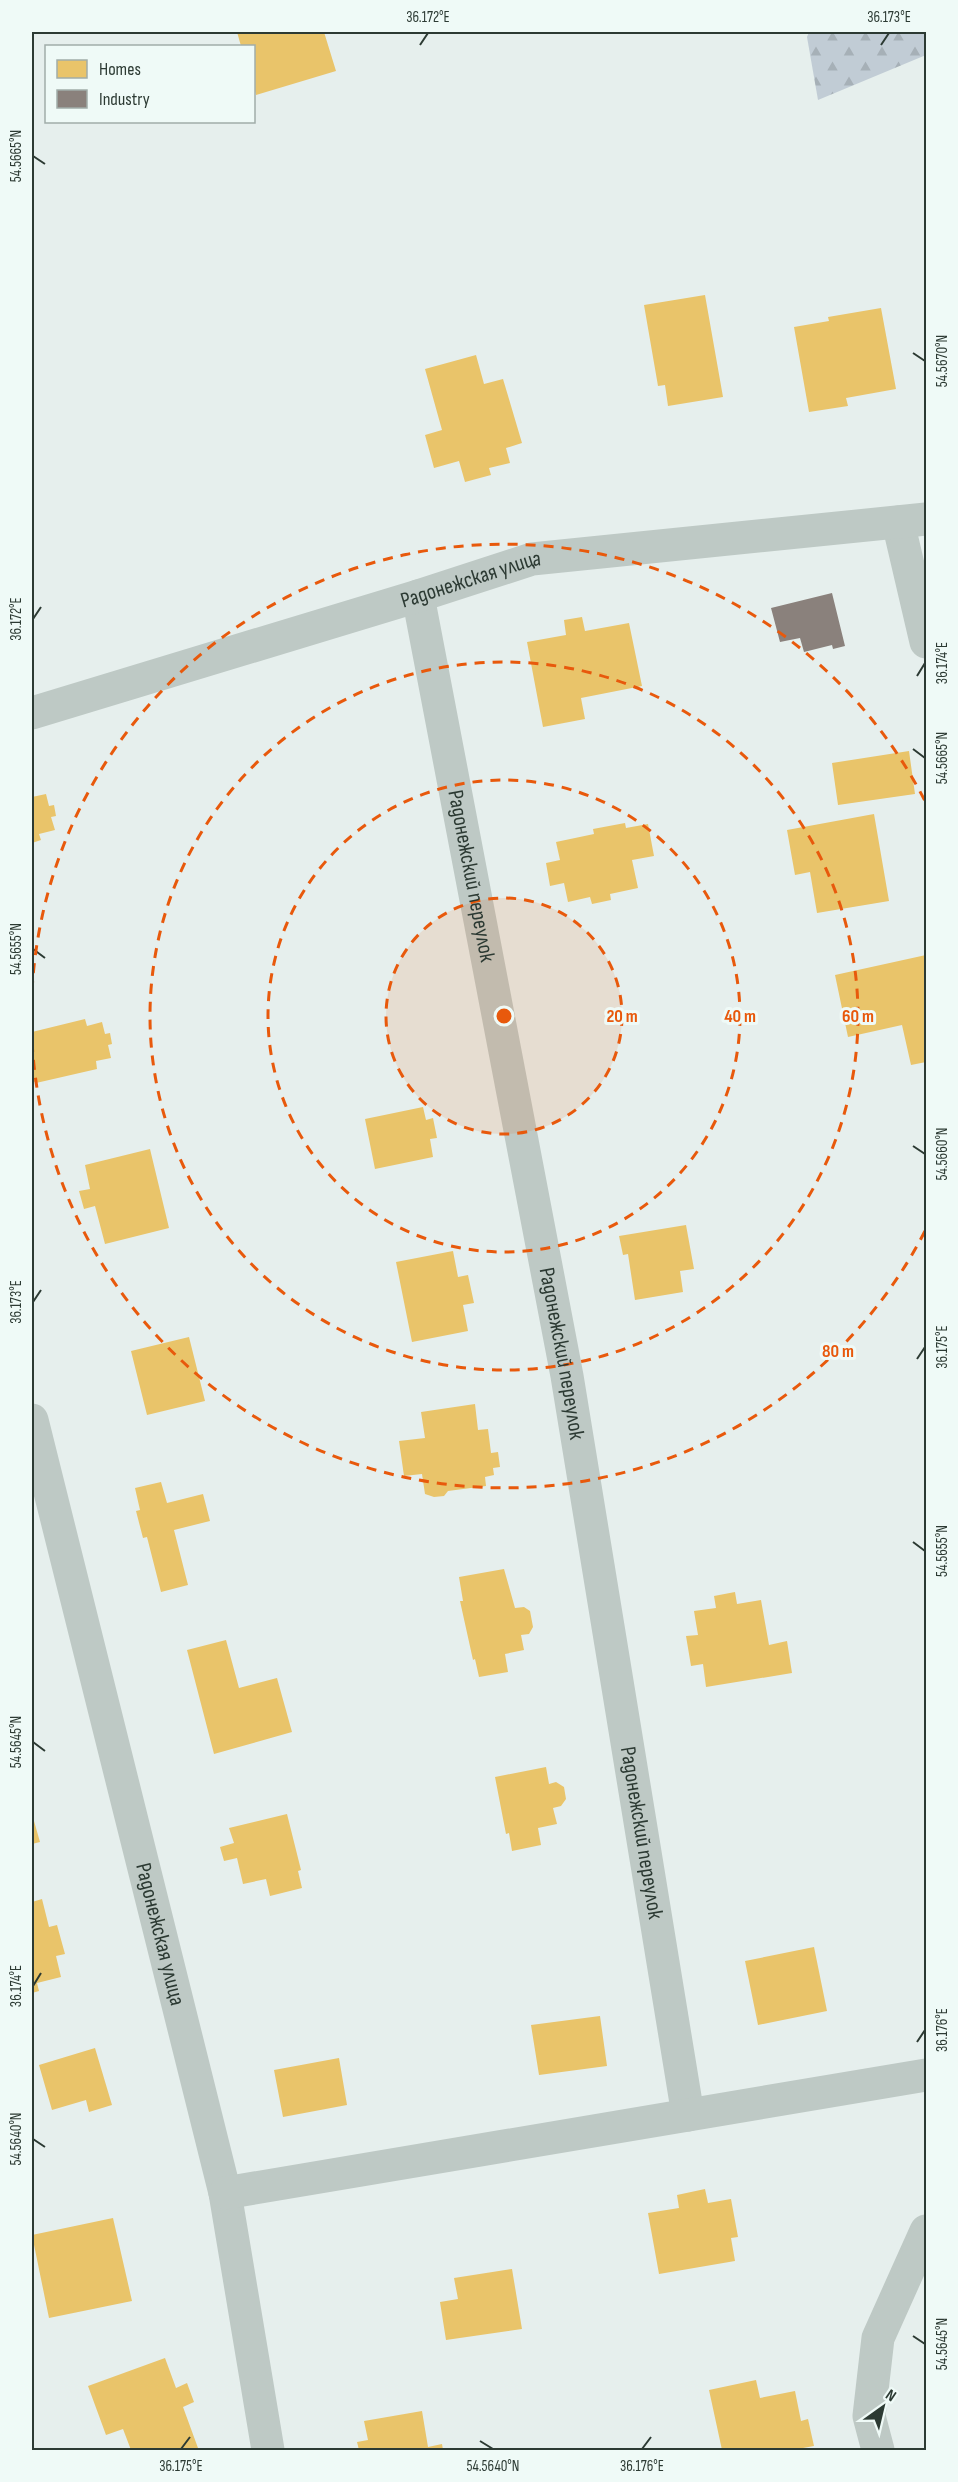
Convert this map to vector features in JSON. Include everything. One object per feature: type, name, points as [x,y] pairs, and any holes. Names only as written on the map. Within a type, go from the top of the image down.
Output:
[{"type":"street","name":"Радонежская улица","points":[[32,713],[418,596],[532,559],[912,521]]},
{"type":"street","points":[[912,521],[927,642]]},
{"type":"street","name":"Радонежский переулок","points":[[418,596],[567,1376],[688,2115]]},
{"type":"street","name":"Радонежская улица","points":[[32,1420],[225,2193],[268,2451]]},
{"type":"street","points":[[225,2193],[927,2075]]},
{"type":"street","points":[[878,2451],[869,2416],[878,2338],[927,2231]]},
{"type":"green space","points":[[809,32],[926,32],[926,55],[818,100],[807,37]]},
{"type":"building: Homes","points":[[237,32],[324,32],[336,71],[256,95],[255,45],[241,45]]},
{"type":"building: Homes","points":[[705,295],[723,397],[668,406],[665,385],[658,386],[644,305]]},
{"type":"building: Homes","points":[[881,308],[896,389],[846,398],[848,406],[809,412],[794,327],[829,321],[828,317]]},
{"type":"building: Homes","points":[[476,355],[484,384],[503,379],[522,443],[506,448],[510,463],[489,468],[491,475],[465,482],[459,461],[434,468],[425,435],[442,430],[425,369]]},
{"type":"building: Homes","points":[[582,617],[585,631],[629,623],[642,686],[581,698],[585,719],[543,727],[527,642],[566,635],[564,620]]},
{"type":"building: Homes","points":[[909,751],[915,794],[838,805],[832,763]]},
{"type":"building: Homes","points":[[46,794],[49,806],[54,805],[56,816],[51,817],[55,830],[39,834],[41,840],[32,843],[32,797]]},
{"type":"building: Homes","points":[[874,814],[889,901],[817,913],[810,872],[795,875],[787,830]]},
{"type":"building: Homes","points":[[625,823],[626,828],[648,824],[654,856],[632,860],[638,888],[610,894],[611,900],[592,904],[590,897],[568,902],[564,883],[550,886],[546,863],[560,860],[556,842],[594,834],[593,829]]},
{"type":"building: Homes","points":[[926,955],[926,1062],[911,1065],[902,1025],[848,1037],[835,975]]},
{"type":"building: Homes","points":[[85,1019],[87,1026],[102,1022],[105,1034],[110,1033],[112,1044],[108,1045],[111,1058],[96,1061],[97,1069],[36,1083],[32,1080],[32,1032]]},
{"type":"building: Homes","points":[[423,1107],[426,1120],[433,1118],[437,1138],[430,1139],[433,1157],[375,1169],[365,1119]]},
{"type":"building: Homes","points":[[150,1149],[169,1228],[105,1244],[95,1206],[84,1209],[79,1191],[90,1189],[85,1165]]},
{"type":"building: Homes","points":[[686,1225],[694,1269],[680,1271],[683,1292],[635,1300],[628,1254],[623,1255],[619,1236]]},
{"type":"building: Homes","points":[[453,1251],[458,1277],[468,1275],[474,1303],[463,1305],[468,1331],[412,1342],[396,1262]]},
{"type":"building: Homes","points":[[189,1337],[205,1401],[147,1415],[131,1351]]},
{"type":"building: Homes","points":[[475,1404],[478,1430],[488,1429],[491,1453],[498,1452],[500,1467],[493,1468],[494,1475],[485,1477],[486,1486],[448,1491],[444,1496],[434,1497],[425,1494],[422,1474],[404,1476],[399,1441],[425,1438],[421,1412]]},
{"type":"building: Homes","points":[[161,1482],[167,1503],[203,1494],[210,1521],[174,1530],[188,1585],[161,1592],[147,1537],[143,1538],[136,1511],[140,1510],[135,1488]]},
{"type":"building: Homes","points":[[504,1569],[515,1608],[524,1607],[530,1611],[533,1627],[529,1634],[521,1635],[524,1650],[505,1654],[508,1672],[479,1677],[460,1601],[463,1601],[459,1577]]},
{"type":"building: Homes","points":[[735,1592],[737,1604],[761,1600],[769,1645],[787,1641],[792,1673],[706,1687],[703,1664],[691,1666],[686,1636],[698,1635],[694,1611],[716,1608],[714,1596]]},
{"type":"building: Homes","points":[[226,1640],[239,1688],[277,1678],[292,1732],[214,1754],[187,1650]]},
{"type":"building: Homes","points":[[546,1767],[549,1784],[556,1782],[564,1787],[566,1799],[561,1806],[553,1808],[557,1824],[538,1828],[541,1845],[512,1851],[509,1833],[506,1834],[495,1777]]},
{"type":"building: Homes","points":[[32,1814],[40,1842],[32,1844]]},
{"type":"building: Homes","points":[[287,1814],[301,1870],[298,1871],[302,1888],[270,1896],[266,1879],[243,1884],[237,1858],[224,1861],[220,1847],[234,1843],[229,1828]]},
{"type":"building: Homes","points":[[42,1899],[49,1927],[57,1925],[65,1954],[56,1956],[61,1977],[37,1983],[39,1991],[32,1993],[32,1902]]},
{"type":"building: Homes","points":[[814,1947],[827,2011],[758,2025],[745,1961]]},
{"type":"building: Homes","points":[[600,2016],[607,2066],[539,2075],[531,2025]]},
{"type":"building: Homes","points":[[95,2048],[112,2105],[89,2112],[86,2100],[52,2110],[39,2065]]},
{"type":"building: Homes","points":[[339,2058],[347,2105],[283,2117],[274,2070]]},
{"type":"building: Homes","points":[[705,2189],[708,2203],[731,2199],[738,2237],[731,2238],[735,2261],[659,2274],[648,2213],[679,2208],[677,2195]]},
{"type":"building: Homes","points":[[113,2218],[132,2301],[49,2318],[32,2235]]},
{"type":"building: Homes","points":[[512,2269],[522,2329],[446,2340],[440,2302],[458,2299],[454,2278]]},
{"type":"building: Homes","points":[[165,2358],[176,2388],[187,2383],[194,2402],[183,2407],[198,2448],[131,2450],[123,2429],[106,2435],[88,2386]]},
{"type":"building: Homes","points":[[756,2380],[760,2398],[795,2391],[801,2421],[808,2419],[814,2446],[792,2450],[722,2450],[709,2390]]},
{"type":"building: Homes","points":[[422,2411],[428,2447],[442,2444],[443,2450],[359,2450],[357,2442],[368,2440],[364,2421]]},
{"type":"building: Industry","points":[[832,593],[845,646],[833,649],[832,645],[804,652],[800,638],[780,642],[771,608]]}]
